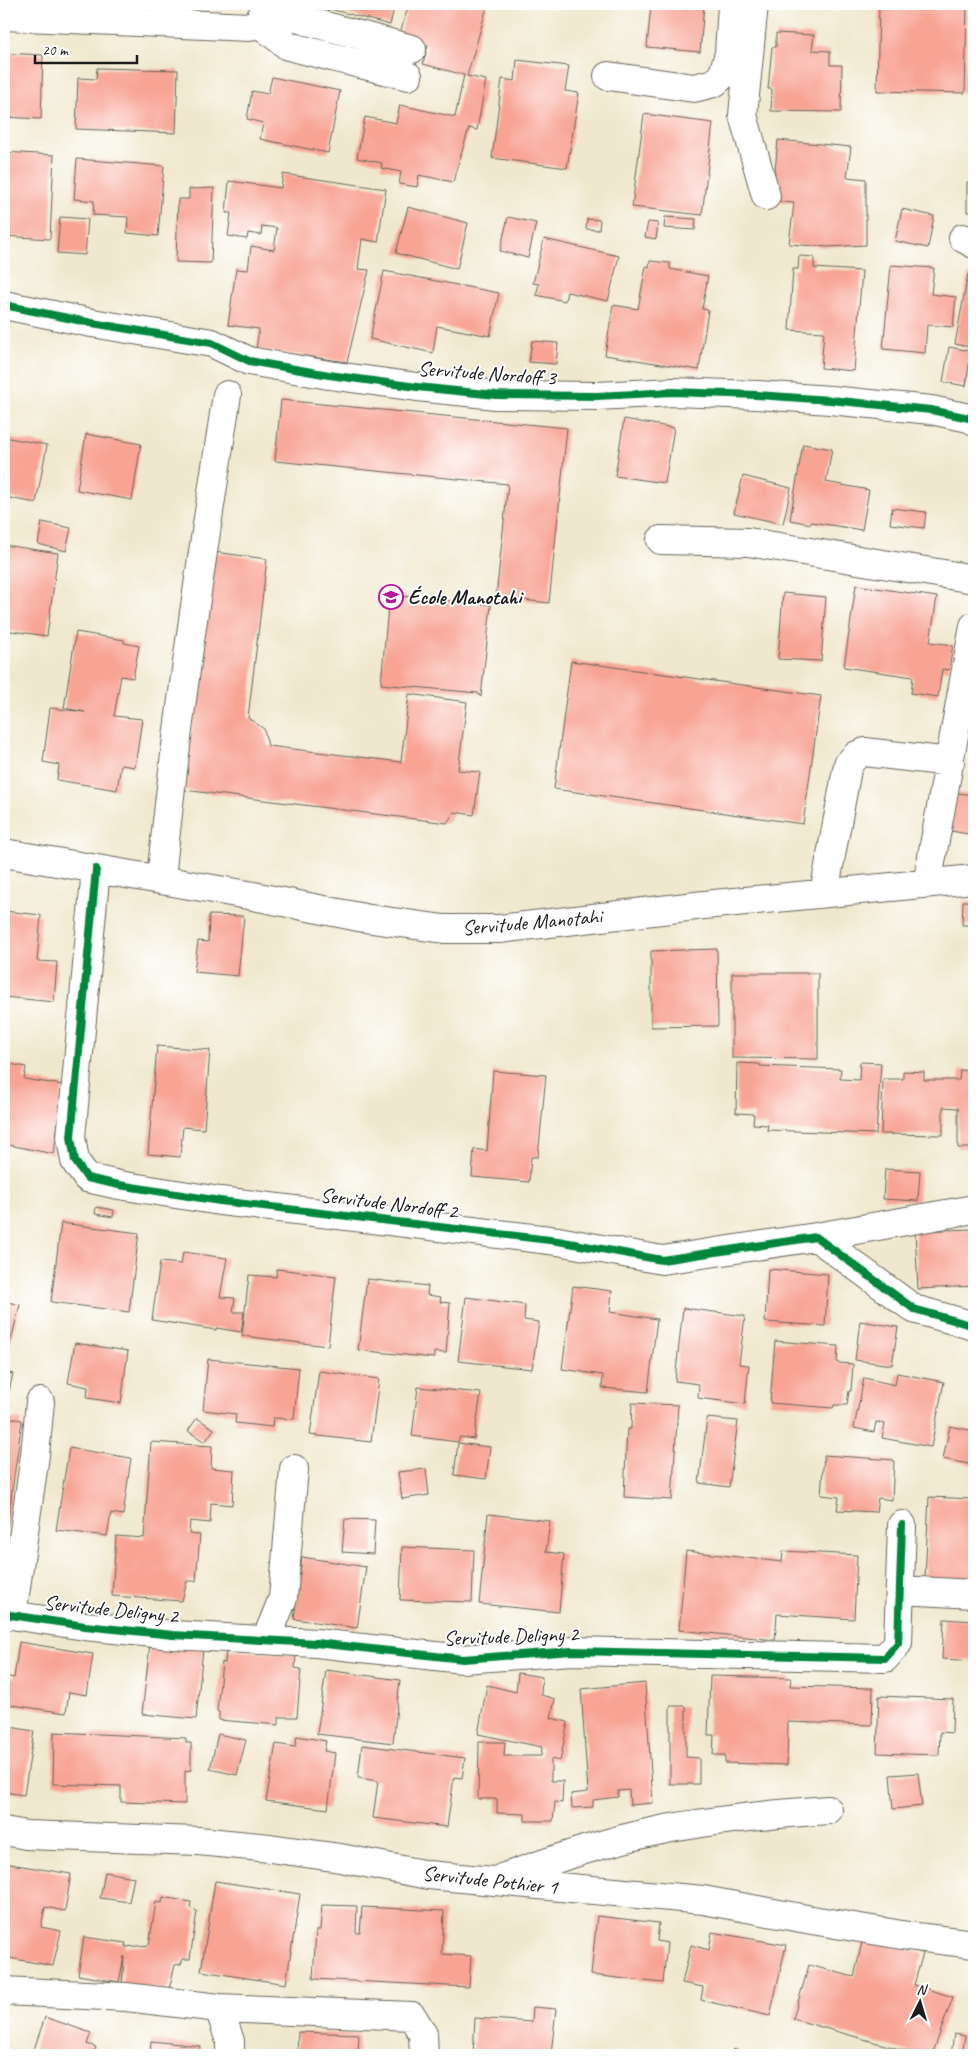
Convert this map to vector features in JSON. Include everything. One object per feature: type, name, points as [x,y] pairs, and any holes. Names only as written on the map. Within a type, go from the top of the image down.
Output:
[{"type":"street","points":[[608,76],[694,88],[714,83],[722,76],[730,54],[732,4]]},
{"type":"street","points":[[754,4],[743,115],[766,196]]},
{"type":"street","points":[[4,16],[249,27],[265,10]]},
{"type":"street","points":[[265,10],[412,49]]},
{"type":"street","points":[[265,10],[288,46],[408,76]]},
{"type":"street","name":"Servitude Nordoff 3","points":[[4,305],[92,323],[212,343],[249,361],[329,375],[417,387],[496,395],[597,396],[673,392],[775,396],[931,410],[969,418],[974,421]]},
{"type":"street","points":[[161,879],[170,793],[202,557],[227,395]]},
{"type":"street","points":[[661,540],[748,542],[974,579]]},
{"type":"street","points":[[927,884],[974,626]]},
{"type":"street","points":[[824,894],[848,764],[857,755],[865,752],[950,762]]},
{"type":"street","name":"Servitude Manotahi","points":[[4,853],[161,879],[364,918],[444,929],[498,929],[704,904],[974,879]]},
{"type":"street","name":"Servitude Nordoff 2","points":[[96,869],[71,1137],[74,1160],[87,1178],[119,1185],[220,1200],[558,1241],[662,1260],[816,1237],[974,1209]]},
{"type":"street","points":[[816,1237],[914,1309],[974,1326]]},
{"type":"street","points":[[8,1615],[35,1455],[40,1402]]},
{"type":"street","points":[[266,1640],[283,1598],[294,1469]]},
{"type":"street","name":"Servitude Deligny 2","points":[[8,1615],[85,1626],[173,1635],[316,1643],[464,1659],[572,1651],[885,1658],[898,1643],[902,1525]]},
{"type":"street","points":[[900,1590],[974,1594]]},
{"type":"street","points":[[493,1881],[566,1856],[665,1829],[752,1816],[828,1810]]},
{"type":"street","name":"Servitude Pothier 1","points":[[4,1831],[26,1835],[198,1841],[270,1848],[340,1858],[428,1876],[703,1900],[831,1924],[974,1944]]},
{"type":"street","points":[[4,1991],[126,1997],[219,2008],[412,2016],[423,2034],[424,2055]]},
{"type":"street","points":[[219,2008],[230,2041],[230,2055]]},
{"type":"building","points":[[312,4],[395,4],[390,25]]},
{"type":"building","points":[[409,4],[488,4],[467,76],[486,80],[477,130],[469,128],[453,182],[419,175],[417,187],[399,184],[401,172],[381,168],[382,163],[357,158],[365,117],[396,123],[400,105],[455,117],[464,75],[423,64],[428,45],[399,37]]},
{"type":"building","points":[[651,4],[704,4],[700,52],[647,47]]},
{"type":"building","points":[[879,4],[967,4],[965,93],[877,91]]},
{"type":"building","points":[[776,33],[814,35],[812,50],[830,51],[830,65],[842,65],[841,112],[771,111],[772,89],[768,89],[772,47],[776,47]]},
{"type":"building","points":[[4,53],[43,55],[41,119],[4,117]]},
{"type":"building","points":[[517,60],[569,66],[565,91],[579,93],[567,168],[492,158],[502,79],[515,81]]},
{"type":"building","points":[[97,68],[178,70],[176,133],[76,129],[78,78],[96,79]]},
{"type":"building","points":[[272,77],[340,91],[328,153],[260,139],[263,123],[247,119],[252,91],[268,94]]},
{"type":"building","points":[[644,114],[713,123],[702,215],[632,207]]},
{"type":"building","points":[[778,140],[851,147],[847,177],[866,179],[866,245],[827,247],[789,244],[794,203],[772,201]]},
{"type":"building","points":[[4,152],[54,155],[50,239],[4,236]]},
{"type":"building","points":[[77,159],[164,166],[158,236],[127,233],[128,217],[93,215],[94,201],[74,199]]},
{"type":"building","points":[[283,174],[386,189],[378,242],[362,239],[358,269],[369,270],[347,362],[256,349],[259,329],[228,325],[236,269],[248,270],[251,246],[274,250],[277,228],[262,226],[261,235],[248,233],[247,239],[228,236],[231,213],[226,213],[229,181],[281,188]]},
{"type":"building","points":[[967,182],[974,182],[974,212],[967,212]]},
{"type":"building","points":[[214,188],[211,263],[176,262],[178,199],[189,199],[189,189]]},
{"type":"building","points":[[408,207],[468,223],[457,269],[396,253]]},
{"type":"building","points":[[902,209],[934,216],[928,248],[895,241]]},
{"type":"building","points":[[60,217],[88,219],[85,255],[57,253]]},
{"type":"building","points":[[508,217],[536,223],[528,258],[500,251]]},
{"type":"building","points":[[665,217],[696,219],[695,230],[664,228]]},
{"type":"building","points":[[587,219],[600,220],[599,230],[586,229]]},
{"type":"building","points":[[648,222],[658,223],[656,239],[645,237]]},
{"type":"building","points":[[544,239],[619,256],[608,301],[567,292],[565,301],[536,295],[539,284],[533,283]]},
{"type":"building","points":[[799,256],[814,257],[814,268],[862,271],[854,371],[821,368],[824,332],[789,330],[793,269],[798,269]]},
{"type":"building","points":[[650,261],[670,263],[670,269],[708,276],[702,309],[708,310],[699,370],[605,355],[613,305],[638,309],[646,266],[649,267]]},
{"type":"building","points":[[891,265],[934,268],[931,294],[956,297],[953,327],[927,325],[925,353],[883,349]]},
{"type":"building","points":[[384,271],[499,293],[490,336],[437,326],[433,353],[370,339]]},
{"type":"building","points":[[968,274],[974,275],[974,348],[955,344]]},
{"type":"building","points":[[532,341],[558,343],[556,364],[529,362]]},
{"type":"building","points":[[949,347],[971,351],[966,386],[943,382]]},
{"type":"building","points":[[281,400],[567,428],[549,603],[496,597],[508,484],[275,461]]},
{"type":"building","points":[[624,419],[674,428],[665,483],[615,476]]},
{"type":"building","points":[[86,434],[141,444],[132,500],[77,490]]},
{"type":"building","points":[[4,437],[47,445],[36,503],[4,497]]},
{"type":"building","points":[[803,444],[832,449],[826,482],[869,490],[862,530],[790,520]]},
{"type":"building","points":[[743,476],[791,488],[783,524],[734,513]]},
{"type":"building","points":[[892,508],[926,512],[924,528],[890,524]]},
{"type":"building","points":[[42,522],[71,528],[66,551],[38,544]]},
{"type":"building","points":[[4,545],[58,553],[47,636],[4,630]]},
{"type":"building","points":[[214,552],[267,559],[248,718],[264,729],[268,746],[401,762],[409,694],[467,702],[458,770],[480,772],[474,815],[454,812],[447,823],[184,790]]},
{"type":"building","points":[[856,585],[937,597],[930,642],[953,645],[949,670],[942,669],[938,697],[911,693],[913,677],[844,667]]},
{"type":"building","points":[[783,593],[826,597],[821,661],[778,659]]},
{"type":"building","points":[[389,595],[491,605],[481,697],[478,693],[381,684]]},
{"type":"building","points":[[76,632],[124,640],[124,643],[139,646],[133,678],[121,676],[114,716],[142,719],[135,767],[121,765],[117,790],[57,780],[59,765],[43,762],[50,708],[85,712],[64,708]]},
{"type":"building","points":[[571,661],[821,696],[803,824],[554,789]]},
{"type":"building","points":[[957,793],[974,795],[974,835],[951,831]]},
{"type":"building","points":[[963,901],[974,901],[974,925],[962,925]]},
{"type":"building","points":[[4,911],[41,915],[37,961],[57,962],[54,1002],[4,997]]},
{"type":"building","points":[[209,915],[244,916],[238,976],[194,972],[198,941],[208,942]]},
{"type":"building","points":[[717,949],[718,1026],[651,1027],[651,951]]},
{"type":"building","points":[[732,973],[818,973],[818,1059],[732,1058]]},
{"type":"building","points":[[157,1046],[210,1050],[204,1129],[183,1127],[180,1157],[148,1154]]},
{"type":"building","points":[[860,1062],[881,1063],[876,1134],[767,1130],[768,1125],[753,1124],[754,1114],[736,1113],[737,1063],[760,1064],[760,1066],[841,1069],[840,1079],[859,1080]]},
{"type":"building","points":[[4,1063],[26,1067],[24,1079],[63,1085],[54,1154],[4,1144]]},
{"type":"building","points":[[960,1070],[974,1071],[974,1148],[958,1148],[958,1108],[943,1107],[943,1135],[881,1134],[883,1079],[903,1079],[903,1071],[924,1072],[924,1080],[959,1080]]},
{"type":"building","points":[[493,1071],[546,1075],[538,1157],[531,1157],[529,1182],[472,1177],[474,1149],[487,1151]]},
{"type":"building","points":[[885,1169],[920,1171],[918,1201],[883,1199]]},
{"type":"building","points":[[96,1207],[114,1210],[113,1217],[95,1214]]},
{"type":"building","points":[[61,1223],[139,1233],[129,1312],[51,1302]]},
{"type":"building","points":[[974,1229],[974,1286],[918,1289],[915,1231]]},
{"type":"building","points":[[183,1252],[227,1258],[220,1297],[235,1298],[233,1312],[244,1312],[241,1332],[152,1320],[160,1262],[181,1264]]},
{"type":"building","points":[[277,1269],[336,1276],[328,1346],[242,1336],[249,1275],[276,1277]]},
{"type":"building","points":[[768,1269],[828,1274],[825,1326],[765,1322]]},
{"type":"building","points":[[367,1279],[428,1286],[427,1295],[441,1297],[440,1302],[450,1303],[446,1353],[434,1352],[434,1358],[358,1350]]},
{"type":"building","points":[[573,1286],[612,1291],[610,1312],[657,1319],[648,1392],[602,1388],[603,1375],[562,1369]]},
{"type":"building","points":[[466,1297],[525,1305],[524,1320],[539,1322],[532,1369],[458,1361]]},
{"type":"building","points":[[4,1301],[20,1305],[4,1367]]},
{"type":"building","points":[[683,1308],[745,1316],[739,1364],[749,1365],[745,1404],[698,1398],[699,1384],[675,1381]]},
{"type":"building","points":[[860,1321],[898,1327],[892,1365],[855,1360]]},
{"type":"building","points":[[775,1341],[838,1346],[837,1363],[853,1364],[851,1391],[849,1391],[847,1405],[834,1405],[833,1408],[770,1403]]},
{"type":"building","points":[[75,1343],[128,1351],[121,1403],[87,1398],[88,1387],[68,1383]]},
{"type":"building","points":[[208,1359],[299,1368],[294,1419],[273,1418],[272,1427],[235,1423],[236,1414],[203,1410]]},
{"type":"building","points":[[319,1371],[379,1379],[371,1442],[310,1435]]},
{"type":"building","points":[[4,1372],[13,1374],[7,1400],[4,1399]]},
{"type":"building","points":[[897,1373],[944,1382],[931,1447],[882,1438],[885,1424],[876,1422],[874,1432],[854,1428],[864,1378],[895,1385]]},
{"type":"building","points":[[418,1387],[481,1393],[474,1439],[460,1437],[458,1442],[412,1436]]},
{"type":"building","points":[[632,1403],[678,1405],[672,1500],[624,1497],[627,1429],[631,1429]]},
{"type":"building","points":[[4,1417],[22,1420],[7,1527],[4,1527]]},
{"type":"building","points":[[197,1418],[214,1429],[205,1442],[188,1431]]},
{"type":"building","points":[[707,1418],[738,1421],[729,1487],[699,1483]]},
{"type":"building","points":[[950,1426],[974,1431],[974,1465],[943,1459]]},
{"type":"building","points":[[151,1442],[212,1446],[211,1468],[234,1470],[232,1505],[211,1503],[210,1523],[190,1521],[189,1534],[200,1535],[196,1581],[187,1581],[182,1601],[112,1596],[116,1536],[144,1538]]},
{"type":"building","points":[[458,1443],[490,1447],[486,1479],[454,1475]]},
{"type":"building","points":[[69,1448],[131,1458],[123,1515],[111,1513],[107,1536],[56,1530]]},
{"type":"building","points":[[824,1455],[894,1460],[892,1500],[878,1498],[876,1512],[837,1510],[839,1497],[821,1495]]},
{"type":"building","points":[[426,1469],[429,1495],[402,1499],[398,1472]]},
{"type":"building","points":[[929,1497],[974,1499],[974,1581],[925,1578]]},
{"type":"building","points":[[488,1514],[550,1521],[546,1552],[564,1554],[559,1612],[479,1604]]},
{"type":"building","points":[[345,1519],[375,1520],[373,1554],[342,1552]]},
{"type":"building","points":[[402,1547],[474,1550],[472,1602],[400,1600]]},
{"type":"building","points":[[686,1551],[782,1562],[783,1551],[857,1555],[854,1619],[777,1614],[775,1640],[679,1630]]},
{"type":"building","points":[[302,1557],[366,1567],[357,1628],[294,1619]]},
{"type":"building","points":[[944,1619],[974,1621],[974,1661],[942,1659]]},
{"type":"building","points":[[19,1642],[93,1654],[87,1695],[69,1692],[66,1713],[6,1704],[6,1707],[4,1706],[4,1676],[14,1678]]},
{"type":"building","points":[[150,1644],[203,1649],[196,1719],[142,1714]]},
{"type":"building","points":[[226,1650],[296,1655],[295,1668],[301,1669],[297,1717],[279,1717],[279,1725],[219,1720],[219,1712],[217,1711],[222,1662],[225,1663]]},
{"type":"building","points":[[326,1670],[400,1680],[393,1743],[317,1734]]},
{"type":"building","points":[[518,1673],[542,1677],[541,1695],[555,1699],[551,1718],[568,1722],[560,1761],[551,1759],[551,1781],[563,1781],[562,1803],[555,1802],[553,1821],[525,1821],[525,1814],[497,1813],[497,1799],[478,1799],[479,1742],[505,1742],[504,1756],[541,1756],[542,1747],[478,1734],[487,1685],[516,1692]]},
{"type":"building","points":[[710,1676],[791,1678],[790,1686],[873,1688],[872,1725],[788,1722],[787,1765],[725,1763],[725,1755],[713,1755],[714,1735],[708,1735]]},
{"type":"building","points":[[645,1683],[653,1803],[630,1805],[629,1790],[618,1791],[618,1797],[593,1800],[593,1807],[572,1808],[571,1794],[588,1792],[581,1689]]},
{"type":"building","points":[[879,1696],[953,1699],[952,1733],[940,1732],[939,1755],[877,1753]]},
{"type":"building","points":[[670,1706],[686,1706],[686,1757],[699,1758],[699,1784],[670,1784]]},
{"type":"building","points":[[4,1726],[34,1731],[24,1795],[4,1792]]},
{"type":"building","points":[[54,1732],[186,1738],[186,1743],[191,1743],[191,1770],[185,1771],[185,1804],[121,1802],[121,1786],[53,1784]]},
{"type":"building","points":[[218,1734],[246,1740],[237,1775],[210,1769]]},
{"type":"building","points":[[297,1736],[326,1741],[324,1751],[335,1753],[328,1809],[266,1801],[276,1744],[295,1747]]},
{"type":"building","points":[[362,1745],[465,1758],[462,1778],[454,1777],[447,1827],[373,1818],[378,1781],[358,1778]]},
{"type":"building","points":[[918,1773],[922,1806],[893,1809],[890,1775]]},
{"type":"building","points":[[4,1863],[71,1874],[65,1911],[45,1907],[41,1927],[61,1931],[53,1966],[4,1957]]},
{"type":"building","points":[[105,1872],[134,1877],[129,1902],[100,1898]]},
{"type":"building","points":[[215,1881],[300,1894],[286,1984],[201,1971]]},
{"type":"building","points":[[163,1897],[191,1902],[190,1908],[197,1911],[190,1959],[183,1959],[181,1964],[175,1965],[169,1989],[122,1986],[124,1956],[119,1982],[78,1975],[84,1937],[126,1943],[125,1947],[149,1945],[156,1902],[162,1903]]},
{"type":"building","points":[[322,1905],[357,1906],[356,1933],[360,1933],[362,1907],[444,1911],[442,1954],[471,1956],[469,1987],[313,1979],[316,1930],[320,1930]]},
{"type":"building","points":[[597,1916],[659,1923],[657,1941],[667,1943],[663,1983],[591,1975]]},
{"type":"building","points":[[712,1932],[786,1945],[770,2016],[701,2000],[703,1987],[682,1983],[691,1945],[709,1950]]},
{"type":"building","points":[[863,1938],[923,1953],[914,1985],[953,1997],[932,2055],[920,2055],[793,2019],[809,1965],[854,1977]]},
{"type":"building","points":[[533,2007],[556,2009],[551,2055],[473,2055],[475,2018],[532,2022]]},
{"type":"building","points":[[45,2017],[91,2033],[87,2044],[96,2047],[93,2055],[32,2055]]},
{"type":"building","points":[[298,2032],[359,2034],[358,2055],[297,2055]]},
{"type":"building","points":[[954,2034],[965,2036],[962,2055],[951,2055]]},
{"type":"building","points":[[151,2041],[200,2046],[199,2055],[150,2055]]},
{"type":"building","points":[[974,2044],[974,2055],[973,2055],[970,2054]]},
{"type":"building","points":[[733,2049],[752,2055],[731,2055]]},
{"type":"cycle path","points":[[4,305],[92,323],[212,343],[249,361],[329,375],[417,387],[496,395],[597,396],[673,392],[757,395],[931,410],[969,418],[974,421]]},
{"type":"cycle path","points":[[96,869],[71,1137],[75,1161],[87,1178],[220,1201],[558,1241],[662,1260],[816,1237],[914,1309],[974,1326]]},
{"type":"cycle path","points":[[4,1614],[85,1626],[173,1635],[316,1643],[463,1659],[572,1651],[885,1658],[898,1643],[902,1525]]},
{"type":"place","name":"École Manotahi","points":[[391,597]]}]
